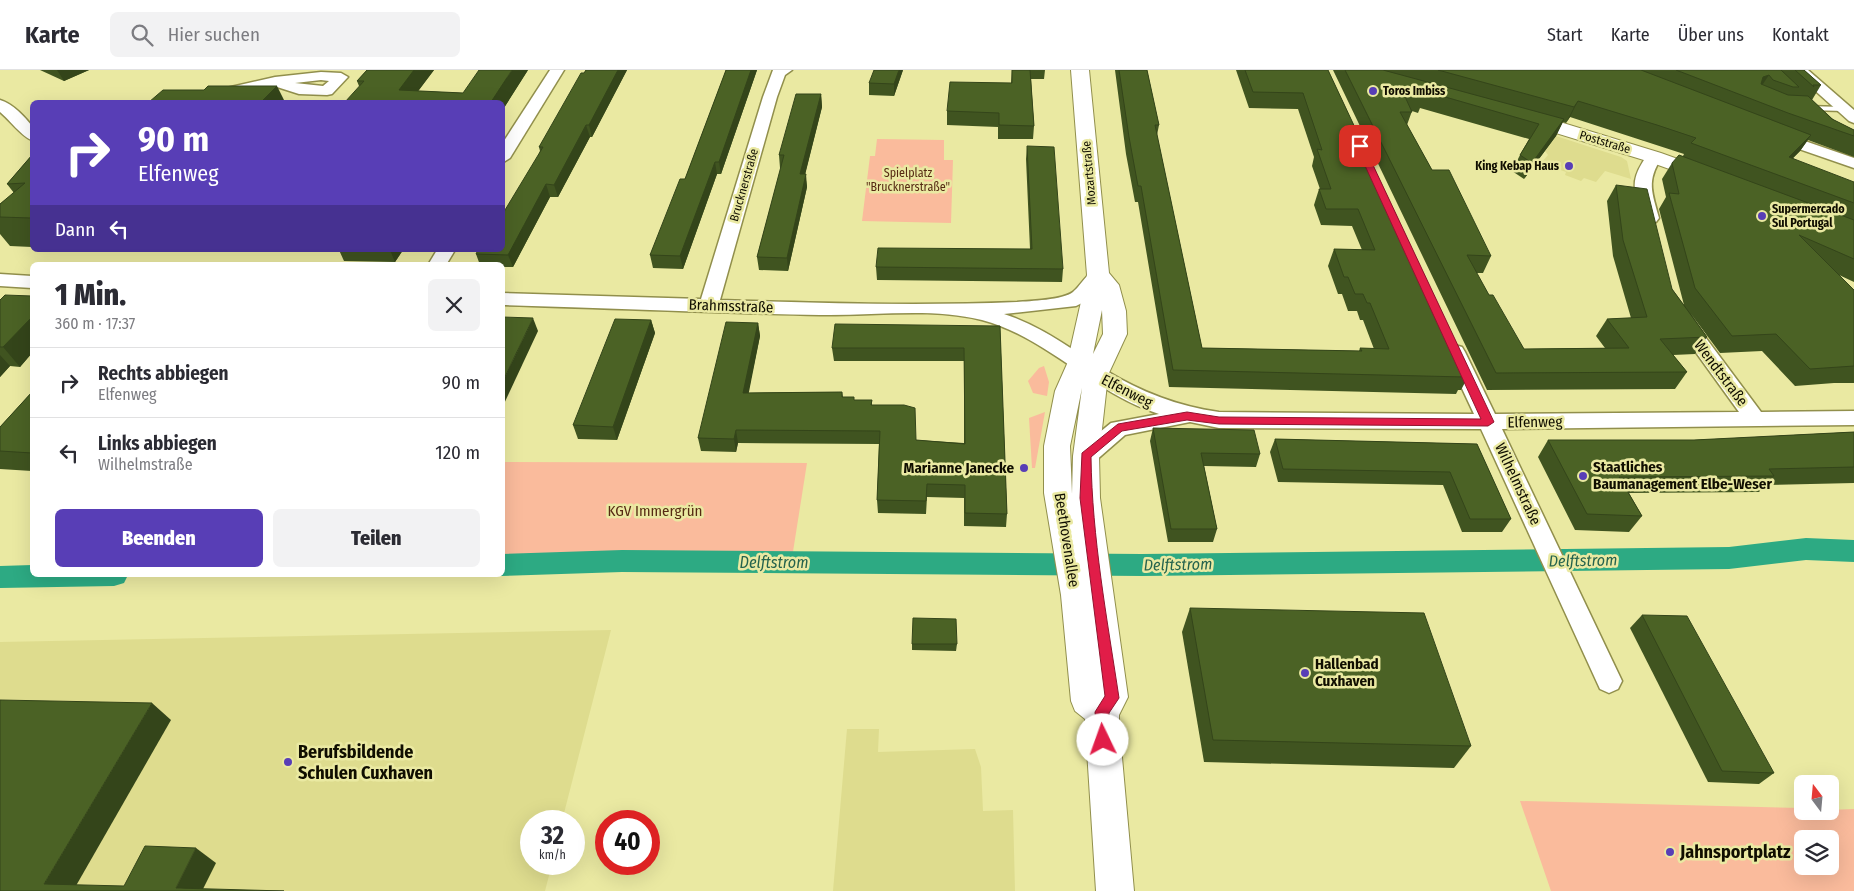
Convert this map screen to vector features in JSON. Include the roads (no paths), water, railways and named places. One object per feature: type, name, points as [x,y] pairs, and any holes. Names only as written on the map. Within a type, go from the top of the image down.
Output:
[{"type":"street","points":[[505,153],[557,70]]},
{"type":"street","name":"Brucknerstraße","points":[[709,305],[770,97],[779,72],[785,70]]},
{"type":"street","name":"Mozartstraße","points":[[1080,70],[1098,275],[1108,285],[1114,310],[1115,334],[1087,369]]},
{"type":"street","points":[[1799,70],[1849,113]]},
{"type":"street","points":[[192,100],[275,81]]},
{"type":"street","points":[[0,105],[19,120],[30,133]]},
{"type":"street","name":"Poststraße","points":[[1503,111],[1654,157],[1729,184]]},
{"type":"street","points":[[1762,131],[1854,163]]},
{"type":"street","points":[[1654,157],[1645,170],[1642,184],[1655,238]]},
{"type":"street","name":"Brahmsstraße","points":[[505,299],[960,309],[1047,306],[1069,302],[1079,297],[1098,275]]},
{"type":"street","points":[[0,280],[30,282]]},
{"type":"street","name":"Wendtstraße","points":[[1673,306],[1713,364],[1756,420]]},
{"type":"street","name":"Brahmsstraße","points":[[960,309],[1002,319],[1023,328],[1087,369]]},
{"type":"street","name":"Wilhelmstraße","points":[[1450,341],[1561,575],[1609,682]]},
{"type":"street","name":"Elfenweg","points":[[1087,369],[1146,403],[1187,416],[1219,420],[1488,422],[1854,418]]},
{"type":"street","name":"Beethovenallee","points":[[1079,542],[1086,498],[1087,369]]},
{"type":"street","name":"Beethovenallee","points":[[1087,369],[1068,391],[1057,446],[1058,493],[1079,542],[1086,588],[1087,701],[1102,712],[1115,891]]},
{"type":"street","name":"Elfenweg","points":[[1086,456],[1118,428],[1187,416]]},
{"type":"lane","points":[[1813,120],[1801,108],[1849,113]]},
{"type":"waterway","name":"Delftstrom","points":[[505,565],[622,561],[1142,565],[1729,558],[1806,549],[1854,551]]},
{"type":"waterway","name":"Delftstrom","points":[[0,577],[30,576]]},
{"type":"place","name":"Toros Imbiss","points":[[1373,91]]},
{"type":"place","name":"King Kebap Haus","points":[[1569,166]]},
{"type":"place","name":"Supermercado Sul Portugal","points":[[1762,216]]},
{"type":"place","name":"Marianne Janecke","points":[[1024,468]]},
{"type":"place","name":"Staatliches Baumanagement Elbe-Weser","points":[[1583,476]]},
{"type":"place","name":"Hallenbad Cuxhaven","points":[[1305,673]]},
{"type":"place","name":"Berufsbildende Schulen Cuxhaven","points":[[288,762]]},
{"type":"place","name":"Jahnsportplatz","points":[[1670,852]]},
{"type":"park label","name":"Spielplatz \"Brucknerstraße\"","points":[[908,180]]},
{"type":"park label","name":"KGV Immergrün","points":[[655,511]]}]
